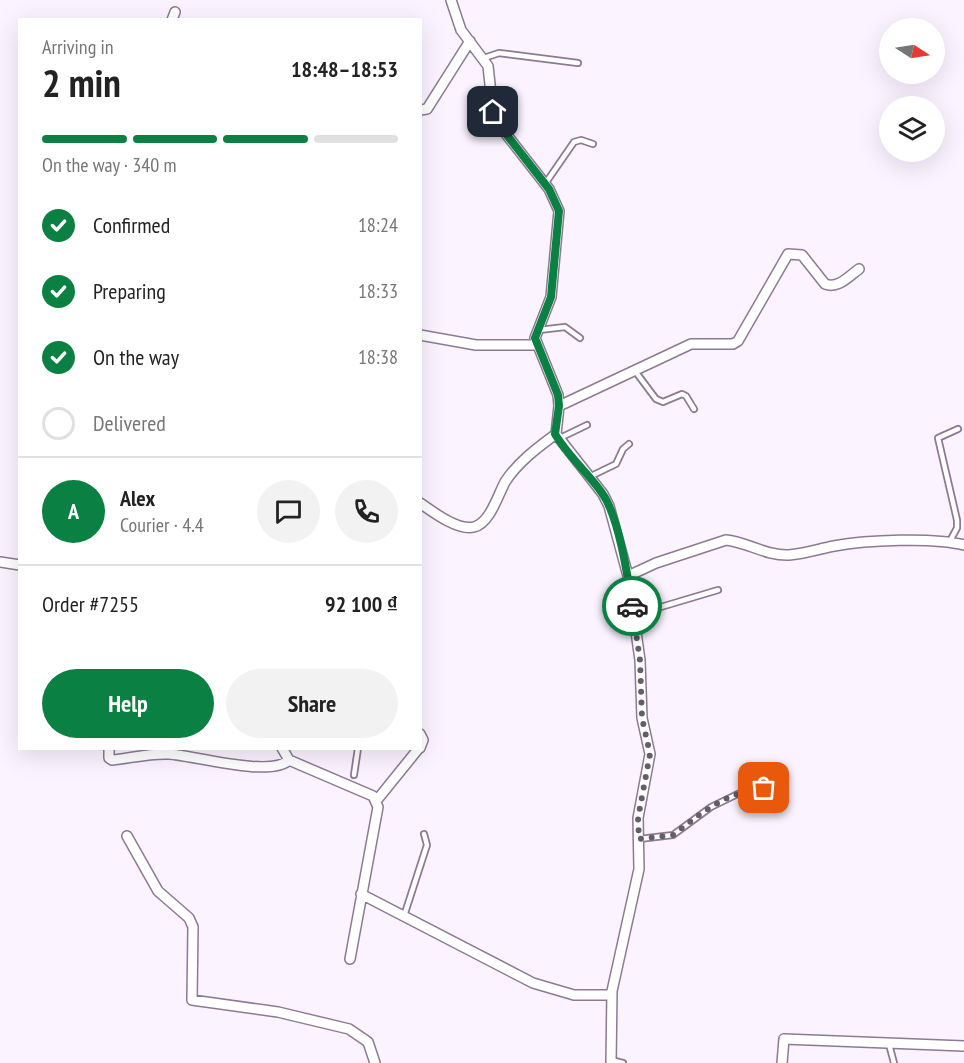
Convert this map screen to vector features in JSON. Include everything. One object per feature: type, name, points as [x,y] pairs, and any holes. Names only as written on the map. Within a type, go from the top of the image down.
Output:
[{"type":"street","points":[[451,0],[457,22],[484,58],[490,75],[493,112],[506,134],[555,199],[560,223],[552,267],[551,297],[537,330],[536,345],[558,395],[557,437],[609,506],[628,576],[634,615],[641,666],[642,718],[650,754],[638,818],[639,869],[612,995],[611,1061]]},
{"type":"street","points":[[422,110],[427,109],[434,101],[450,68],[470,41]]},
{"type":"street","points":[[559,406],[691,344],[733,344],[738,341],[788,254],[802,255],[825,284],[830,286],[835,286],[859,269]]},
{"type":"street","points":[[422,335],[476,345],[536,345]]},
{"type":"street","points":[[422,504],[434,513],[466,527],[476,527],[484,521],[506,481],[521,462],[557,437]]},
{"type":"street","points":[[628,576],[656,563],[726,540],[766,552],[790,555],[845,544],[950,541],[964,545]]},
{"type":"street","points":[[0,562],[18,565]]},
{"type":"street","points":[[109,750],[109,759],[112,760],[165,754],[220,764],[282,765],[289,760]]},
{"type":"street","points":[[283,750],[289,760],[352,784],[376,800],[378,807],[350,959]]},
{"type":"street","points":[[376,800],[418,750]]},
{"type":"street","points":[[128,836],[158,891],[189,918],[193,927],[192,1000],[278,1012],[349,1029],[368,1042],[376,1063]]},
{"type":"street","points":[[361,894],[533,983],[574,995],[612,995]]},
{"type":"street","points":[[782,1063],[784,1039],[964,1046]]},
{"type":"lane","points":[[484,58],[499,53],[578,63]]},
{"type":"lane","points":[[545,184],[574,142],[581,140],[594,144]]},
{"type":"lane","points":[[537,330],[565,327],[580,338]]},
{"type":"lane","points":[[635,371],[656,399],[663,402],[682,394],[686,396],[694,409]]},
{"type":"lane","points":[[557,437],[587,425]]},
{"type":"lane","points":[[950,541],[957,528],[957,520],[938,438],[958,429]]},
{"type":"lane","points":[[589,477],[616,464],[623,449],[629,444]]},
{"type":"lane","points":[[634,615],[718,590]]},
{"type":"lane","points":[[354,775],[358,750]]},
{"type":"lane","points":[[639,839],[673,835],[711,807],[750,789],[764,788],[779,778]]},
{"type":"lane","points":[[404,916],[427,845],[424,834]]},
{"type":"lane","points":[[889,1044],[894,1063]]},
{"type":"lane","points":[[611,1061],[623,1063]]},
{"type":"way so far","points":[[632,606],[640,660],[642,718],[650,754],[650,764],[638,818],[639,839],[663,838],[673,835],[682,831],[703,812],[723,800],[750,789],[764,788]]},
{"type":"route","points":[[493,112],[506,134],[549,189],[559,211],[560,223],[553,258],[551,297],[549,307],[537,330],[536,345],[558,395],[559,406],[555,434],[603,494],[609,506],[628,576],[632,606]]}]
